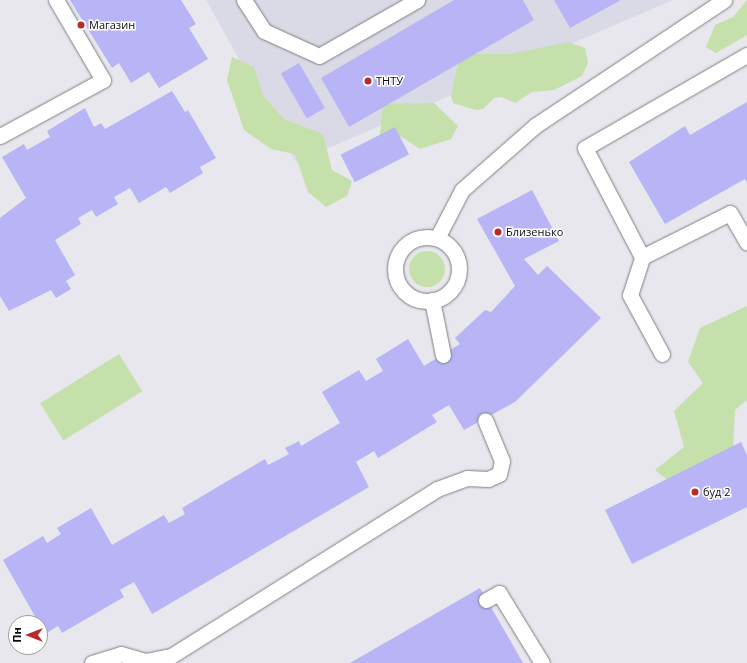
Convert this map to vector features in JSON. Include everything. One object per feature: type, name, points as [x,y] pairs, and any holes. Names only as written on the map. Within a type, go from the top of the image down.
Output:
[{"type":"lane","points":[[0,136],[103,80],[56,0]]},
{"type":"lane","points":[[244,0],[264,31],[320,56],[417,0]]},
{"type":"lane","points":[[437,238],[462,190],[536,125],[724,0]]},
{"type":"lane","points":[[662,354],[630,295],[642,257],[585,148],[747,55]]},
{"type":"lane","points":[[642,257],[730,213],[747,242]]},
{"type":"lane","points":[[426,237],[437,238],[453,251],[459,271],[451,290],[432,300],[412,297],[403,290],[395,272],[400,251],[407,244],[426,237]]},
{"type":"lane","points":[[432,300],[443,355]]},
{"type":"lane","points":[[92,663],[121,654],[145,661],[171,656],[437,490],[467,478],[488,479],[499,474],[502,461],[485,420]]},
{"type":"lane","points":[[486,600],[499,592],[542,663]]},
{"type":"shaded area","name":"ТНТУ","points":[[206,0],[673,0],[296,162]]},
{"type":"green space","points":[[747,0],[747,35],[716,53],[706,47],[715,25],[733,17]]},
{"type":"green space","points":[[568,42],[585,48],[588,63],[582,76],[554,90],[532,92],[515,103],[502,97],[494,98],[483,109],[476,110],[453,103],[451,95],[460,54],[510,54]]},
{"type":"green space","points":[[232,57],[254,67],[263,96],[284,119],[323,134],[332,170],[352,181],[347,196],[326,207],[308,192],[295,154],[271,149],[244,130],[227,80]]},
{"type":"green space","points":[[434,103],[458,126],[451,139],[420,149],[402,137],[380,135],[383,104]]},
{"type":"green space","points":[[427,251],[437,254],[442,259],[445,269],[442,279],[437,284],[427,287],[417,284],[412,279],[409,269],[412,259],[417,254]]},
{"type":"green space","points":[[747,306],[747,400],[735,410],[732,469],[674,485],[655,470],[684,447],[674,411],[703,383],[688,362],[700,328]]},
{"type":"green space","points":[[119,354],[142,391],[63,441],[40,403]]},
{"type":"building","points":[[70,0],[181,0],[196,24],[189,28],[208,59],[159,88],[149,72],[131,83],[119,63],[112,68]]},
{"type":"building","points":[[454,0],[523,0],[534,20],[349,127],[321,78]]},
{"type":"building","points":[[554,0],[621,0],[570,28]]},
{"type":"building","points":[[299,63],[325,108],[307,119],[281,74]]},
{"type":"building","points":[[172,91],[185,112],[188,110],[216,158],[200,167],[203,173],[170,193],[166,187],[139,203],[130,188],[114,197],[118,204],[96,217],[92,210],[78,218],[81,224],[55,240],[75,275],[66,281],[71,289],[56,298],[51,290],[9,311],[0,296],[0,218],[26,198],[2,157],[24,144],[27,150],[50,137],[47,131],[85,108],[94,127],[101,123],[105,129]]},
{"type":"building","points":[[747,102],[747,183],[745,179],[665,224],[629,162],[685,126],[690,135]]},
{"type":"building","points":[[395,127],[409,155],[355,182],[341,155]]},
{"type":"building","points":[[532,190],[559,241],[524,259],[538,275],[547,266],[601,318],[515,402],[464,430],[449,405],[432,415],[437,422],[378,458],[374,451],[356,462],[369,487],[152,614],[134,582],[120,590],[124,597],[62,633],[58,626],[48,632],[48,615],[34,615],[3,560],[43,536],[47,543],[61,534],[57,528],[91,508],[112,545],[164,515],[169,523],[185,514],[182,508],[265,459],[268,465],[289,454],[285,448],[299,441],[301,446],[340,423],[322,392],[359,370],[366,381],[383,371],[376,359],[408,339],[424,366],[460,344],[455,338],[485,310],[491,312],[515,286],[477,219]]},
{"type":"building","name":"буд 2","points":[[741,442],[747,455],[747,507],[632,564],[605,510]]},
{"type":"building","points":[[480,588],[523,663],[350,663]]},
{"type":"place","name":"Магазин","points":[[81,25]]},
{"type":"place","name":"ТНТУ","points":[[368,81]]},
{"type":"place","name":"Близенько","points":[[498,232]]},
{"type":"place","name":"буд 2","points":[[695,492]]}]
